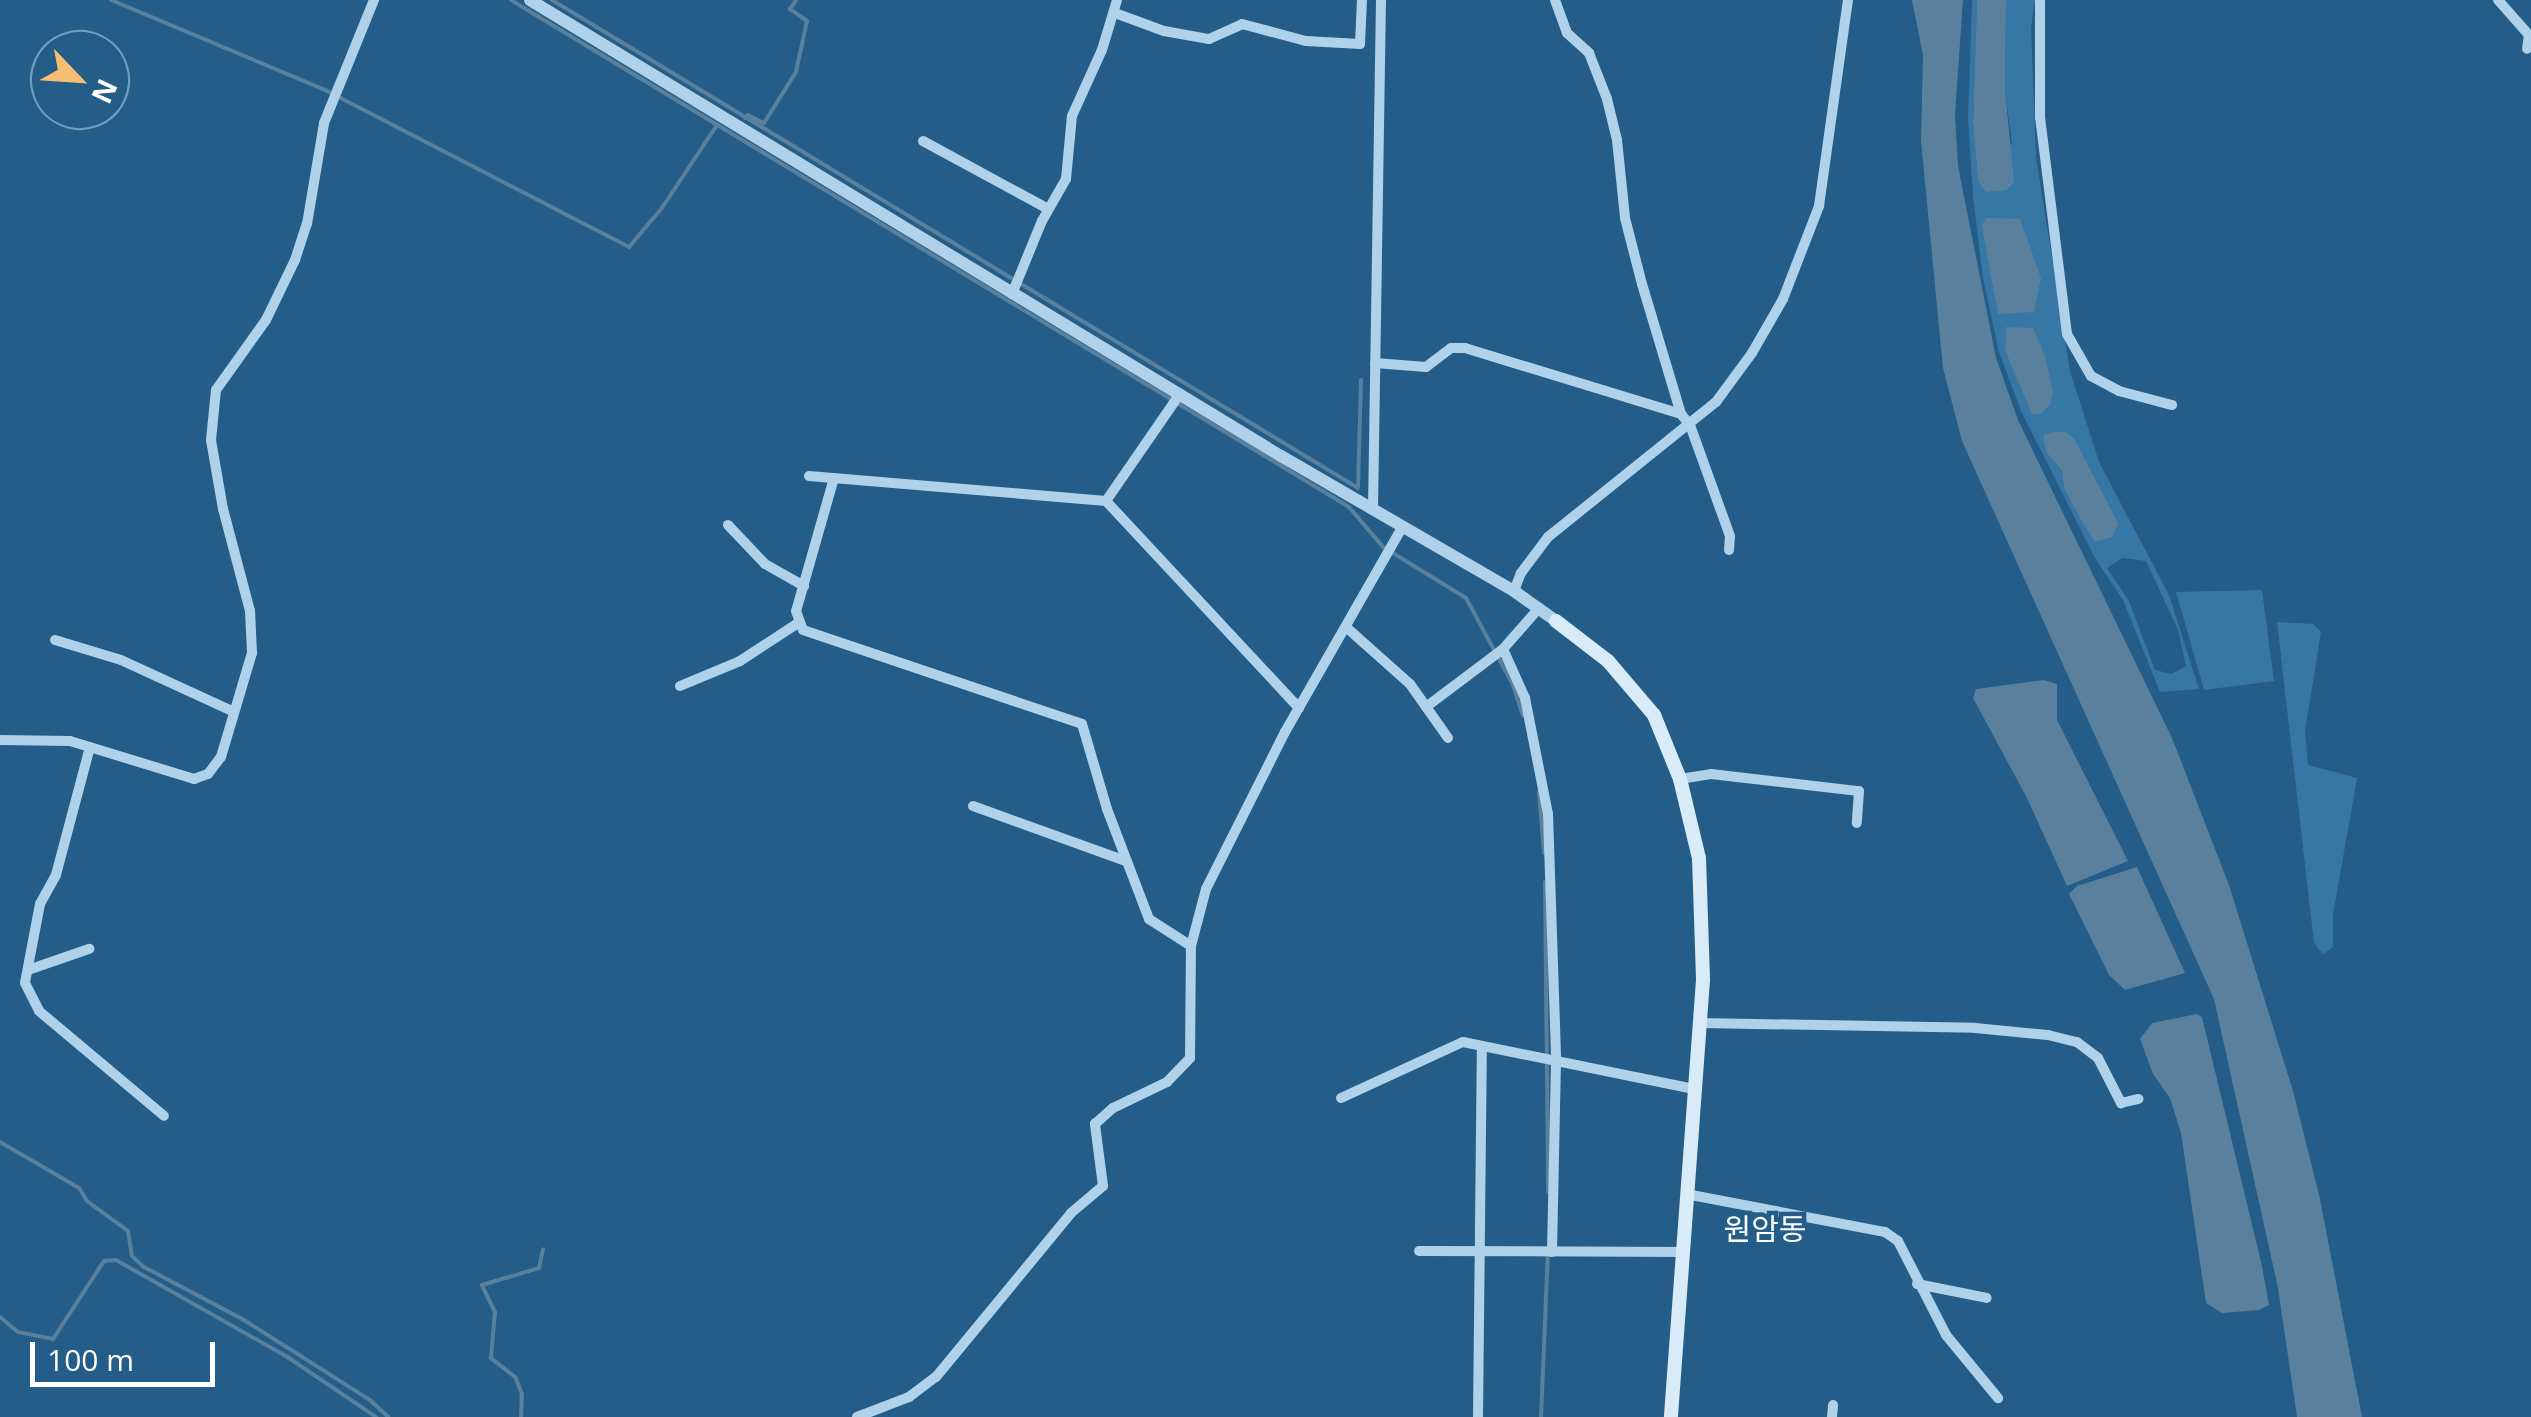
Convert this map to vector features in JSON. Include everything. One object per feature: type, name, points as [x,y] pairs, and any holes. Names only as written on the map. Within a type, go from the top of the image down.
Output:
[{"type":"main road","points":[[1556,620],[1608,660],[1640,697],[1667,740],[1700,858],[1700,1024],[1671,1417]]},
{"type":"street","points":[[0,740],[70,741],[194,779],[208,774],[220,756],[252,653],[250,611],[223,509],[212,440],[216,390],[266,320],[295,260],[307,224],[324,122],[374,0]]},
{"type":"street","points":[[530,0],[1012,294],[1514,591],[1556,620]]},
{"type":"street","points":[[1012,294],[1048,209],[1066,179],[1072,116],[1117,0]]},
{"type":"street","points":[[1115,13],[1164,31],[1208,39],[1242,24],[1306,41],[1360,44],[1362,0]]},
{"type":"street","points":[[1373,508],[1382,0]]},
{"type":"street","points":[[1556,0],[1567,33],[1589,54],[1606,99],[1618,140],[1625,218],[1680,414],[1690,425],[1730,536],[1730,550]]},
{"type":"street","points":[[1514,591],[1548,536],[1716,402],[1752,353],[1783,299],[1820,206],[1848,0]]},
{"type":"street","points":[[2040,0],[2040,117],[2067,334],[2091,376],[2119,391],[2172,405]]},
{"type":"street","points":[[2498,0],[2529,35],[2527,49]]},
{"type":"street","points":[[924,141],[1048,209]]},
{"type":"street","points":[[1375,363],[1426,367],[1451,348],[1466,348],[1680,414]]},
{"type":"street","points":[[1106,501],[1179,394]]},
{"type":"street","points":[[809,476],[1050,493],[1106,501],[1299,708]]},
{"type":"street","points":[[834,478],[796,610],[798,622],[816,636],[1082,724],[1149,919],[1192,946]]},
{"type":"street","points":[[728,525],[765,564],[804,586]]},
{"type":"street","points":[[857,1417],[924,1389],[1071,1213],[1103,1186],[1094,1124],[1113,1108],[1167,1082],[1190,1058],[1192,946],[1206,889],[1240,814],[1403,526]]},
{"type":"street","points":[[1426,706],[1503,649],[1539,608]]},
{"type":"street","points":[[680,686],[740,660],[798,622]]},
{"type":"street","points":[[1346,627],[1410,684],[1448,738]]},
{"type":"street","points":[[55,640],[120,660],[234,712]]},
{"type":"street","points":[[1503,649],[1525,698],[1548,814],[1556,1061],[1552,1252]]},
{"type":"street","points":[[90,748],[56,876],[40,904],[26,983],[40,1011],[164,1116]]},
{"type":"street","points":[[1680,779],[1711,774],[1859,791],[1857,823]]},
{"type":"street","points":[[973,806],[1126,861]]},
{"type":"street","points":[[28,970],[89,949]]},
{"type":"street","points":[[1700,1024],[1976,1028],[2048,1035],[2077,1042],[2098,1058],[2121,1103],[2139,1098]]},
{"type":"street","points":[[1341,1098],[1463,1042],[1694,1090]]},
{"type":"street","points":[[1478,1417],[1482,1046]]},
{"type":"street","points":[[1686,1194],[1873,1226],[1898,1241],[1946,1335],[1998,1398]]},
{"type":"street","points":[[1418,1251],[1682,1252]]},
{"type":"street","points":[[1917,1284],[1987,1298]]},
{"type":"shaded area","points":[[1912,0],[1963,0],[1955,115],[1958,166],[1996,358],[2018,420],[2172,738],[2229,885],[2293,1091],[2320,1199],[2362,1417],[2297,1417],[2278,1288],[2214,999],[1962,441],[1943,368],[1921,141],[1923,55]]},
{"type":"shaded area","points":[[1972,0],[1977,0],[1973,123],[1978,181],[2012,143],[2005,91],[2006,0],[2035,0],[2031,27],[2036,157],[2070,371],[2099,462],[2169,595],[2199,689],[2160,692],[2123,600],[2095,558],[2021,411],[1999,352],[1983,278],[1968,118]],"holes":[[[2006,327],[2039,414],[2032,413],[2005,351]],[[2044,435],[2074,438],[2117,523],[2095,542],[2064,488],[2062,471],[2046,452]],[[2122,558],[2146,561],[2178,630],[2186,666],[2171,674],[2155,670],[2129,601],[2107,568]]]},
{"type":"shaded area","points":[[1977,0],[2006,0],[2005,90],[2014,182],[2006,190],[1986,192],[1978,181],[1973,123]]},
{"type":"shaded area","points":[[1986,218],[2020,219],[2041,278],[2034,312],[1998,314],[1982,226]]},
{"type":"shaded area","points":[[2006,327],[2033,328],[2045,356],[2053,392],[2050,405],[2040,414],[2032,414],[2005,351]]},
{"type":"shaded area","points":[[2065,432],[2074,438],[2118,523],[2112,537],[2095,542],[2085,527],[2064,488],[2062,471],[2046,452],[2043,435]]},
{"type":"shaded area","points":[[2262,590],[2274,681],[2204,690],[2176,592]]},
{"type":"shaded area","points":[[2277,622],[2313,624],[2321,632],[2305,731],[2308,765],[2357,778],[2333,915],[2333,947],[2323,954],[2314,943]]},
{"type":"shaded area","points":[[2044,680],[2057,684],[2057,720],[2128,861],[2067,886],[2027,798],[1973,698],[1976,689]]},
{"type":"shaded area","points":[[2137,867],[2185,973],[2125,990],[2109,975],[2069,894],[2077,886]]},
{"type":"shaded area","points":[[2197,1014],[2202,1017],[2262,1266],[2269,1305],[2259,1310],[2222,1313],[2206,1303],[2181,1133],[2170,1098],[2153,1074],[2140,1039],[2152,1023]]},
{"type":"waterway","points":[[111,0],[327,91],[629,247],[662,208],[717,125]]},
{"type":"waterway","points":[[511,0],[1349,507],[1383,547],[1466,598],[1513,685],[1523,715]]},
{"type":"waterway","points":[[552,0],[1358,488],[1361,380]]},
{"type":"waterway","points":[[745,118],[748,115],[764,123],[796,72],[807,21],[790,9],[796,0]]},
{"type":"waterway","points":[[1539,792],[1544,853]]},
{"type":"waterway","points":[[1545,882],[1548,1192]]},
{"type":"waterway","points":[[0,1142],[79,1188],[87,1201],[128,1231],[132,1256],[144,1267],[244,1320],[370,1400],[388,1417]]},
{"type":"waterway","points":[[521,1417],[522,1394],[515,1377],[491,1358],[495,1312],[482,1285],[539,1268],[543,1249]]},
{"type":"waterway","points":[[1541,1417],[1548,1252]]},
{"type":"waterway","points":[[0,1317],[18,1332],[53,1339],[104,1261],[116,1260],[286,1356],[376,1417]]},
{"type":"district","name":"원암동","points":[[1765,1229]]}]
